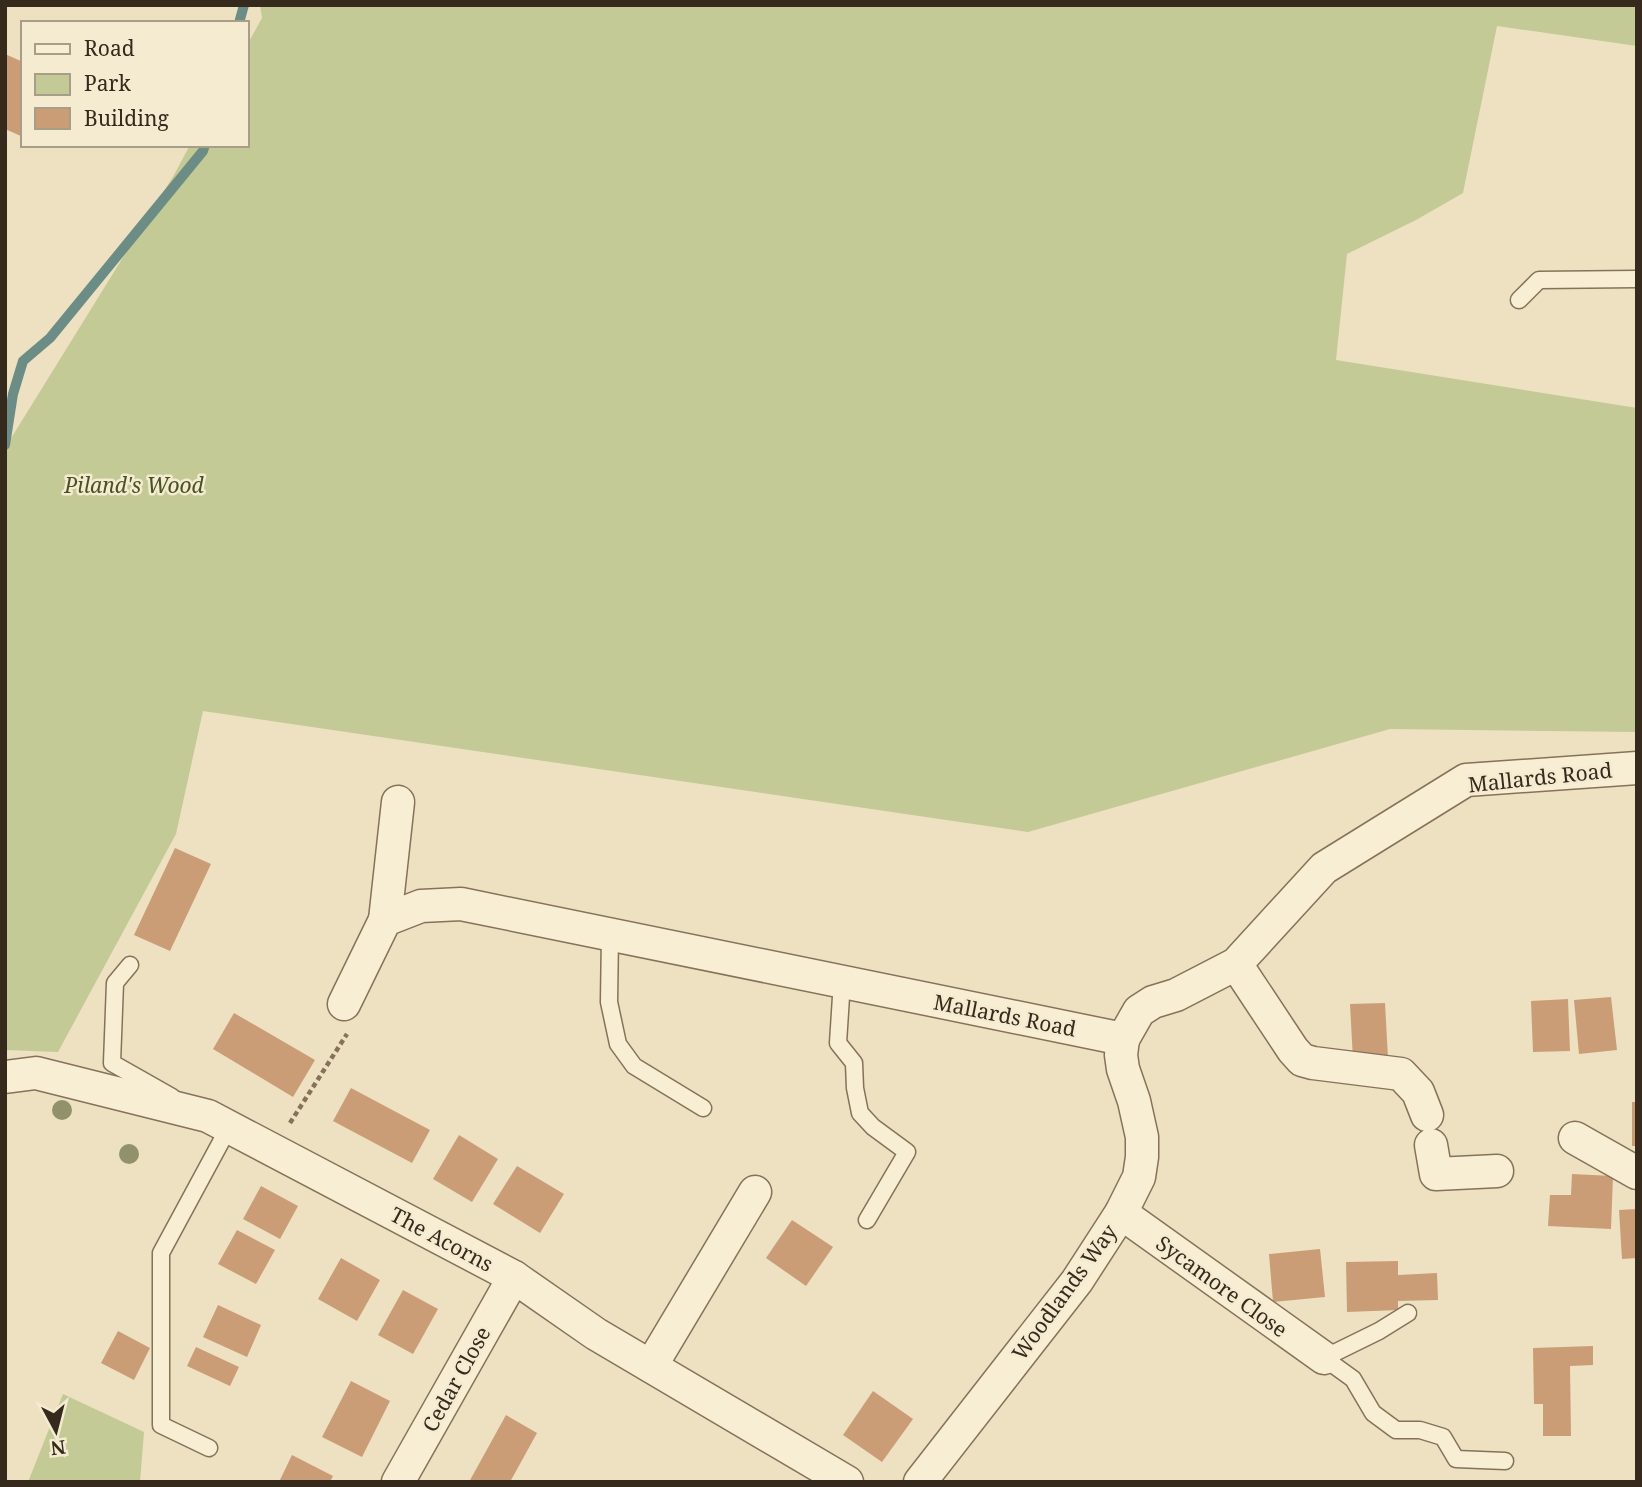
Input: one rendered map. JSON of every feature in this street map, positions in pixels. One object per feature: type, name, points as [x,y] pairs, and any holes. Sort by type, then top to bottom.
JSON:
[{"type":"street","name":"Mallards Road","points":[[385,920],[421,906],[461,904],[1123,1039],[1139,1011],[1236,964],[1324,869],[1466,780],[1637,768]]},
{"type":"street","points":[[344,1004],[385,920],[398,802]]},
{"type":"street","points":[[1236,964],[1302,1060],[1401,1074],[1418,1092],[1429,1130],[1436,1174],[1497,1171]]},
{"type":"street","name":"Woodlands Way","points":[[920,1482],[1077,1281],[1121,1213],[1139,1177],[1142,1137],[1134,1101],[1122,1069],[1123,1039]]},
{"type":"street","name":"The Acorns","points":[[5,1077],[36,1073],[218,1122],[514,1277],[596,1334],[847,1482]]},
{"type":"street","points":[[1575,1138],[1637,1173]]},
{"type":"street","points":[[651,1366],[755,1192]]},
{"type":"street","name":"Sycamore Close","points":[[1121,1213],[1324,1358]]},
{"type":"street","name":"Cedar Close","points":[[398,1482],[514,1277]]},
{"type":"lane","points":[[1518,300],[1539,280],[1637,279]]},
{"type":"lane","points":[[611,935],[609,1002],[618,1044],[634,1066],[703,1108]]},
{"type":"lane","points":[[131,965],[115,984],[112,1063],[218,1122],[161,1253],[161,1425],[209,1448]]},
{"type":"lane","points":[[842,981],[838,1043],[854,1063],[860,1113],[873,1127],[907,1152],[867,1220]]},
{"type":"lane","points":[[1408,1313],[1379,1331],[1324,1358],[1353,1379],[1373,1413],[1396,1430],[1420,1430],[1443,1437],[1456,1458],[1505,1461]]},
{"type":"path","points":[[272,1151],[350,1029],[344,1004]]},
{"type":"green space","name":"Piland's Wood","points":[[260,5],[1637,5],[1637,46],[1497,26],[1463,193],[1347,254],[1336,360],[1637,408],[1637,732],[1390,729],[1028,832],[203,711],[176,834],[58,1052],[5,1050],[5,448],[189,147],[248,147],[248,43],[262,18]]},
{"type":"green space","points":[[63,1394],[144,1432],[140,1482],[28,1482]]},
{"type":"building","points":[[5,54],[21,61],[21,136],[5,129]]},
{"type":"building","points":[[175,848],[211,864],[170,951],[134,935]]},
{"type":"building","points":[[1611,997],[1617,1050],[1579,1054],[1574,1000]]},
{"type":"building","points":[[1568,999],[1570,1051],[1533,1052],[1531,1001]]},
{"type":"building","points":[[1385,1003],[1388,1058],[1353,1060],[1350,1004]]},
{"type":"building","points":[[234,1013],[315,1060],[293,1097],[213,1049]]},
{"type":"building","points":[[351,1088],[430,1130],[412,1163],[333,1121]]},
{"type":"building","points":[[1632,1102],[1637,1102],[1637,1146],[1632,1146]]},
{"type":"building","points":[[459,1135],[498,1159],[472,1202],[433,1179]]},
{"type":"building","points":[[517,1166],[564,1194],[540,1233],[493,1204]]},
{"type":"building","points":[[1572,1174],[1613,1176],[1611,1229],[1548,1226],[1550,1195],[1571,1195]]},
{"type":"building","points":[[261,1186],[298,1206],[280,1239],[243,1219]]},
{"type":"building","points":[[1637,1209],[1637,1258],[1622,1259],[1619,1210]]},
{"type":"building","points":[[792,1220],[833,1247],[806,1286],[766,1258]]},
{"type":"building","points":[[237,1230],[275,1250],[256,1284],[218,1264]]},
{"type":"building","points":[[1320,1249],[1325,1297],[1273,1302],[1269,1254]]},
{"type":"building","points":[[341,1258],[380,1280],[357,1321],[318,1299]]},
{"type":"building","points":[[1398,1261],[1398,1275],[1437,1273],[1438,1300],[1398,1301],[1398,1310],[1347,1312],[1346,1262]]},
{"type":"building","points":[[403,1290],[438,1309],[413,1354],[378,1335]]},
{"type":"building","points":[[218,1305],[261,1325],[247,1357],[203,1337]]},
{"type":"building","points":[[118,1331],[150,1348],[134,1380],[101,1363]]},
{"type":"building","points":[[1593,1346],[1593,1365],[1570,1366],[1571,1436],[1543,1436],[1543,1404],[1534,1404],[1533,1348]]},
{"type":"building","points":[[196,1347],[239,1367],[230,1386],[187,1366]]},
{"type":"building","points":[[351,1381],[390,1401],[362,1457],[322,1437]]},
{"type":"building","points":[[873,1391],[913,1419],[882,1462],[843,1435]]},
{"type":"building","points":[[506,1415],[537,1433],[510,1482],[469,1482]]},
{"type":"building","points":[[292,1455],[333,1476],[330,1482],[279,1482]]},
{"type":"waterway","points":[[240,21],[244,5]]},
{"type":"waterway","points":[[5,445],[13,394],[23,361],[50,338],[204,147]]}]
